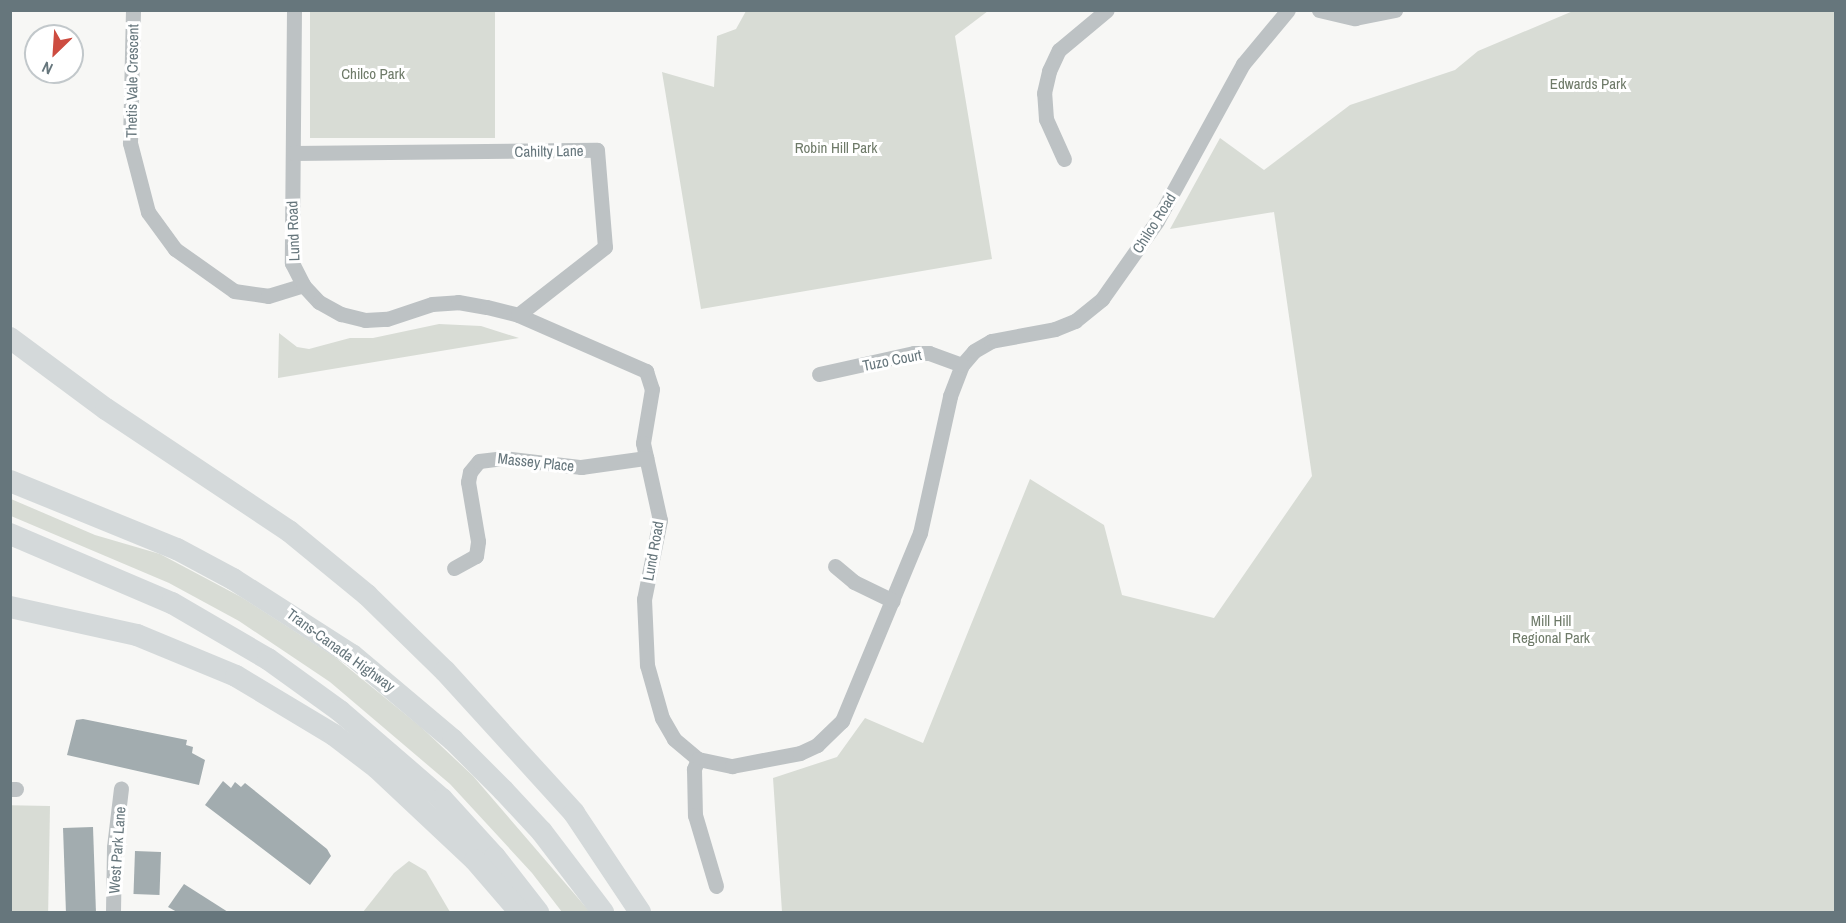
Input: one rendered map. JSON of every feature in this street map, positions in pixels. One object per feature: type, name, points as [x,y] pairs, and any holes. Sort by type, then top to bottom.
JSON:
[{"type":"highway","points":[[10,338],[106,409],[289,531],[367,595],[445,671],[574,813],[640,912]]},
{"type":"highway","points":[[10,358],[106,409]]},
{"type":"highway","name":"Trans-Canada Highway","points":[[10,481],[177,549],[233,579],[352,655],[453,740],[503,789],[603,912]]},
{"type":"highway","points":[[10,534],[109,573],[172,603],[268,659],[331,704],[441,800],[495,857],[538,912]]},
{"type":"highway","points":[[10,607],[137,635],[236,676],[334,735],[377,768],[475,860],[520,912]]},
{"type":"street","name":"Thetis Vale Crescent","points":[[133,10],[130,143],[148,212],[175,249],[234,291],[268,296],[303,285]]},
{"type":"street","name":"Lund Road","points":[[294,10],[292,262],[303,285],[319,302],[341,314],[365,320],[387,319],[432,304],[458,302],[518,315],[646,371],[652,389],[644,428],[646,458],[660,520],[644,599],[647,665],[662,718],[674,739],[698,759],[732,766],[768,761],[800,753],[829,735],[850,708],[927,513],[950,396],[962,365]]},
{"type":"street","points":[[1064,159],[1046,119],[1044,93],[1048,71],[1059,50],[1107,10]]},
{"type":"street","name":"Chilco Road","points":[[962,365],[974,351],[991,341],[1055,329],[1075,321],[1102,299],[1157,221],[1243,64],[1288,10]]},
{"type":"street","points":[[1319,10],[1355,18],[1395,10]]},
{"type":"street","name":"Cahilty Lane","points":[[293,153],[597,150],[605,247],[518,315]]},
{"type":"street","name":"Tuzo Court","points":[[819,374],[914,353],[937,355],[962,365]]},
{"type":"street","name":"Massey Place","points":[[454,568],[476,556],[478,541],[468,482],[470,472],[479,461],[503,458],[581,467],[646,458]]},
{"type":"street","points":[[835,567],[854,582],[893,601]]},
{"type":"street","points":[[698,759],[694,769],[695,815],[716,886]]},
{"type":"street","name":"West Park Lane","points":[[113,912],[114,847],[121,788]]},
{"type":"green space","name":"Chilco Park","points":[[310,11],[495,11],[495,138],[310,138]]},
{"type":"green space","name":"Robin Hill Park","points":[[746,11],[988,11],[955,36],[992,259],[701,309],[662,72],[714,87],[717,36],[736,29]]},
{"type":"green space","name":"Mill Hill Regional Park","points":[[1573,11],[1835,11],[1835,912],[782,912],[773,778],[837,757],[865,718],[923,743],[1030,479],[1104,525],[1122,595],[1214,618],[1312,476],[1274,212],[1170,229],[1220,138],[1264,170],[1350,105],[1455,70],[1478,51]]},
{"type":"green space","points":[[439,324],[481,326],[519,338],[278,378],[279,333],[297,347],[309,349],[350,338],[373,338]]},
{"type":"green space","points":[[11,499],[95,535],[160,554],[241,597],[335,657],[421,727],[473,776],[590,912],[562,912],[532,873],[450,784],[330,682],[239,621],[169,583],[11,516]]},
{"type":"green space","points":[[11,805],[50,806],[48,912],[10,911]]},
{"type":"green space","points":[[409,861],[426,871],[450,912],[363,912],[394,873]]},
{"type":"building","points":[[83,719],[187,740],[186,745],[193,747],[192,753],[205,760],[199,785],[67,755],[76,720]]},
{"type":"building","points":[[223,781],[231,788],[235,782],[241,787],[245,783],[327,849],[331,856],[310,885],[205,805]]},
{"type":"building","points":[[93,827],[96,912],[66,912],[63,828]]},
{"type":"building","points":[[135,851],[161,852],[159,895],[133,894]]},
{"type":"building","points":[[184,884],[228,912],[177,912],[168,907]]},
{"type":"park label","name":"Edwards Park","points":[[1588,84]]}]
